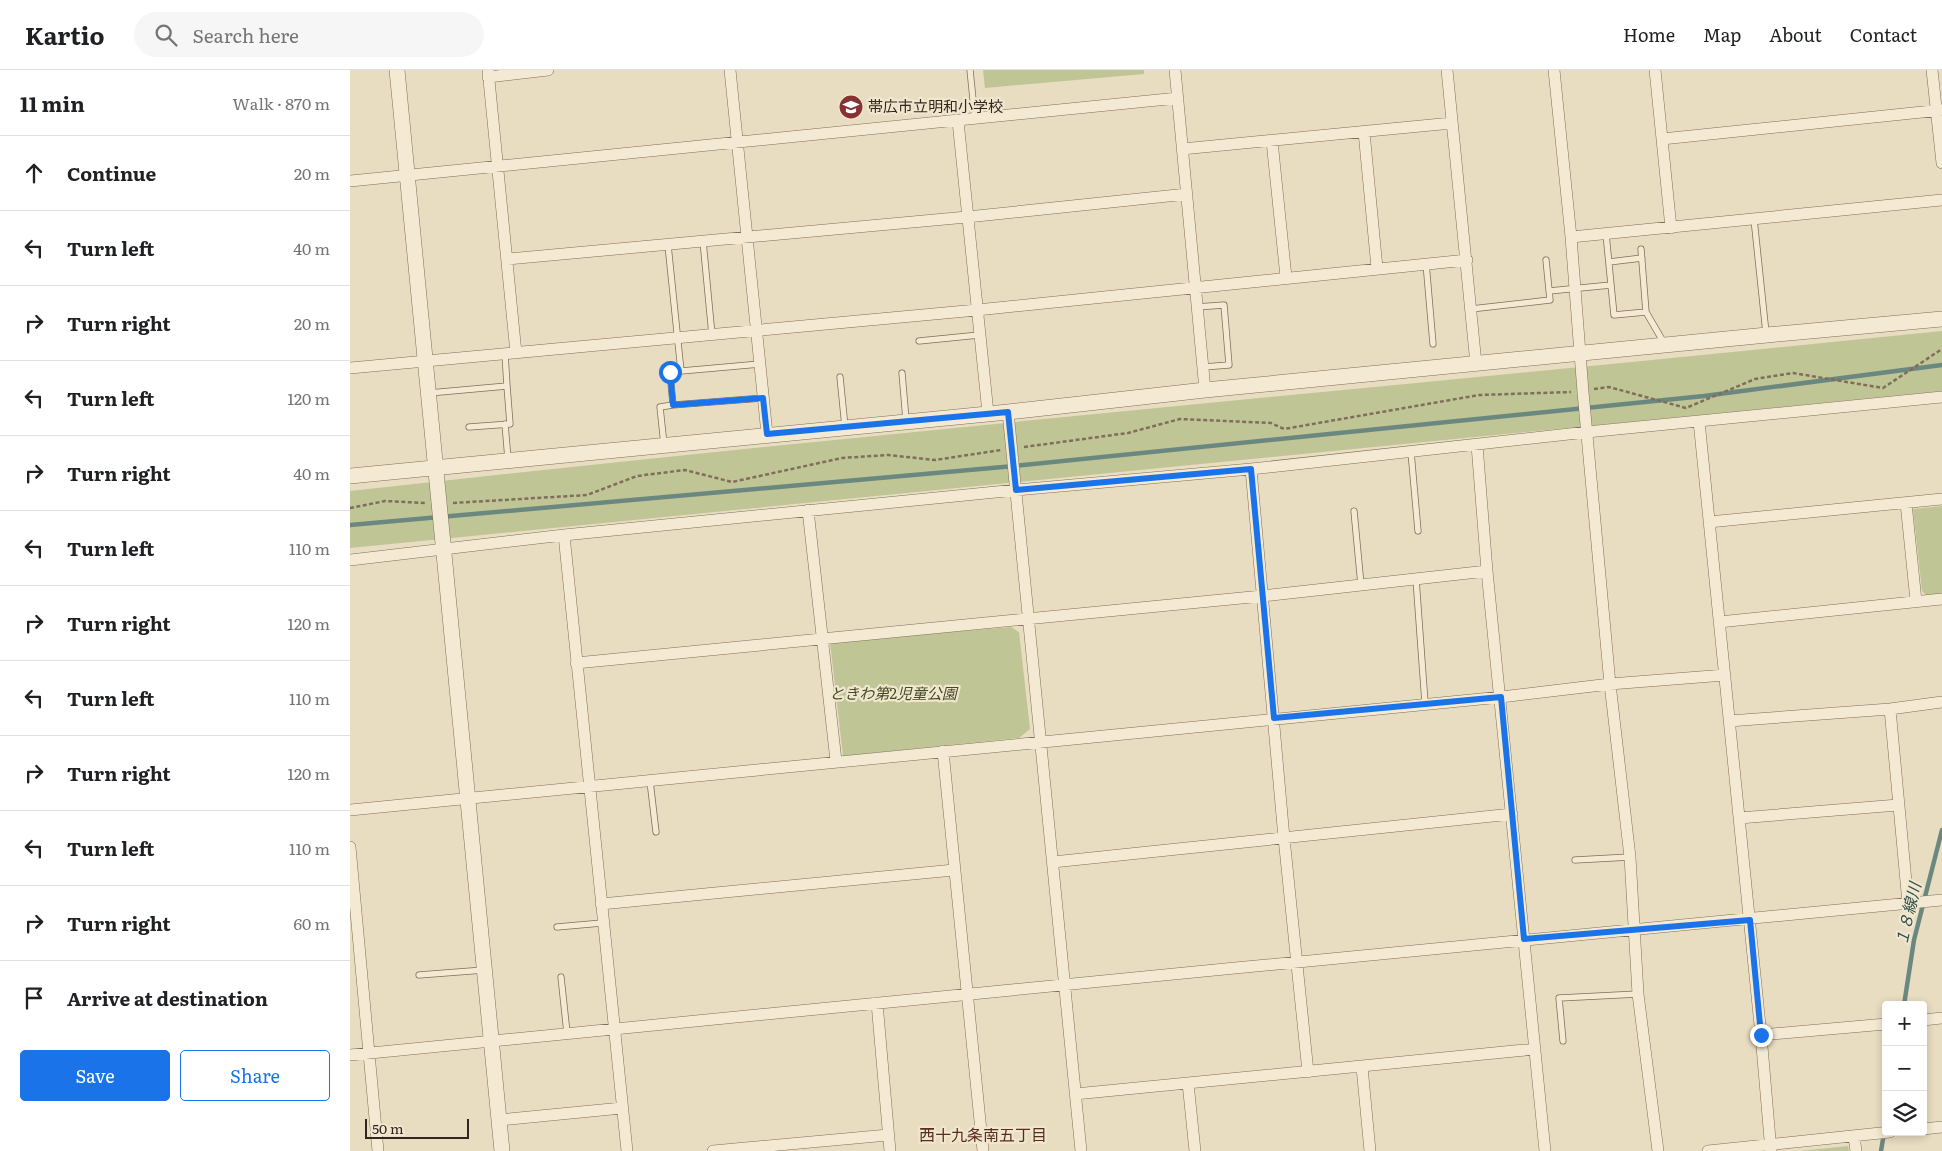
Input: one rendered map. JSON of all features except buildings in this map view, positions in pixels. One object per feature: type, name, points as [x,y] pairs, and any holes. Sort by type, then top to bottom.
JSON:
[{"type":"street","points":[[397,70],[502,1151]]},
{"type":"street","points":[[510,353],[507,259],[488,73],[548,70]]},
{"type":"street","points":[[730,70],[767,434]]},
{"type":"street","points":[[1175,70],[1205,390]]},
{"type":"street","points":[[1447,70],[1476,364]]},
{"type":"street","points":[[1554,70],[1572,237],[1583,392],[1610,684],[1630,857],[1638,994],[1658,1151]]},
{"type":"street","points":[[1655,70],[1671,228]]},
{"type":"street","points":[[1932,70],[1939,111],[1942,164]]},
{"type":"street","points":[[350,181],[1178,98]]},
{"type":"street","points":[[1662,139],[1939,111]]},
{"type":"street","points":[[958,121],[988,413]]},
{"type":"street","points":[[1182,149],[1452,123]]},
{"type":"street","points":[[1364,132],[1377,268]]},
{"type":"street","points":[[1272,141],[1286,277]]},
{"type":"street","points":[[507,259],[967,217],[1186,194]]},
{"type":"street","points":[[1572,237],[1942,200]]},
{"type":"street","points":[[350,368],[977,310],[1195,286],[1467,260]]},
{"type":"street","points":[[350,476],[1008,412],[1205,390],[1942,319]]},
{"type":"street","points":[[350,560],[564,534],[1251,469],[1587,432],[1942,397]]},
{"type":"street","points":[[1008,412],[1081,1151]]},
{"type":"street","points":[[1699,421],[1750,920],[1771,1148]]},
{"type":"street","points":[[1477,445],[1487,571],[1545,1151]]},
{"type":"street","points":[[1251,469],[1284,838],[1308,1072]]},
{"type":"street","points":[[1709,522],[1942,499]]},
{"type":"street","points":[[1906,503],[1916,601]]},
{"type":"street","points":[[808,510],[836,761]]},
{"type":"street","points":[[564,534],[602,923],[627,1151]]},
{"type":"street","points":[[576,663],[1262,596],[1487,571]]},
{"type":"street","points":[[1719,622],[1942,599]]},
{"type":"street","points":[[350,810],[468,800],[836,761],[1501,697],[1610,684],[1725,675]]},
{"type":"street","points":[[1730,721],[1890,709],[1942,702]]},
{"type":"street","points":[[1890,709],[1908,904]]},
{"type":"street","points":[[943,751],[983,1151]]},
{"type":"street","points":[[1739,818],[1898,805]]},
{"type":"street","points":[[1052,862],[1512,814]]},
{"type":"street","points":[[350,847],[354,930],[370,1053],[378,1151]]},
{"type":"street","points":[[601,904],[954,870]]},
{"type":"street","points":[[350,1055],[1297,961],[1750,920],[1942,900]]},
{"type":"street","points":[[877,1003],[890,1151]]},
{"type":"street","points":[[1927,1020],[1942,1018]]},
{"type":"street","points":[[1761,1035],[1882,1024]]},
{"type":"street","points":[[1075,1094],[1536,1049]]},
{"type":"street","points":[[1362,1067],[1370,1151]]},
{"type":"street","points":[[1188,1083],[1195,1151]]},
{"type":"street","points":[[499,1120],[622,1108]]},
{"type":"street","points":[[1927,1129],[1942,1127]]},
{"type":"street","points":[[1708,1151],[1771,1148],[1882,1133]]},
{"type":"street","points":[[713,1151],[812,1146],[888,1135]]},
{"type":"street","points":[[1854,1136],[1856,1151]]},
{"type":"lane","points":[[970,70],[975,119]]},
{"type":"lane","points":[[1754,219],[1766,335]]},
{"type":"lane","points":[[1606,234],[1614,315],[1646,312]]},
{"type":"lane","points":[[703,242],[712,335]]},
{"type":"lane","points":[[668,245],[681,371]]},
{"type":"lane","points":[[1641,249],[1646,312],[1665,345]]},
{"type":"lane","points":[[1609,262],[1642,258]]},
{"type":"lane","points":[[1471,309],[1550,300],[1546,260]]},
{"type":"lane","points":[[1426,264],[1433,344]]},
{"type":"lane","points":[[1549,291],[1611,285]]},
{"type":"lane","points":[[1197,307],[1224,305],[1229,364],[1202,367]]},
{"type":"lane","points":[[919,341],[980,335]]},
{"type":"lane","points":[[468,428],[510,424],[507,386],[510,353]]},
{"type":"lane","points":[[673,405],[670,372],[760,364]]},
{"type":"lane","points":[[902,373],[906,421]]},
{"type":"lane","points":[[840,377],[845,427]]},
{"type":"lane","points":[[429,392],[507,386]]},
{"type":"lane","points":[[664,445],[660,407],[763,398]]},
{"type":"lane","points":[[505,424],[508,460]]},
{"type":"lane","points":[[1411,452],[1418,531]]},
{"type":"lane","points":[[1354,511],[1361,584]]},
{"type":"lane","points":[[1416,579],[1425,703]]},
{"type":"lane","points":[[650,781],[656,832]]},
{"type":"lane","points":[[1574,860],[1630,857]]},
{"type":"lane","points":[[557,927],[602,923]]},
{"type":"lane","points":[[419,975],[485,970]]},
{"type":"lane","points":[[561,977],[567,1033]]},
{"type":"lane","points":[[1563,1041],[1559,998],[1638,994]]},
{"type":"path","points":[[350,508],[385,501],[439,504],[587,495],[637,476],[685,470],[732,482],[842,458],[888,455],[935,460],[1128,433],[1180,419],[1271,423],[1284,429],[1479,395],[1583,392],[1609,386],[1686,408],[1755,379],[1793,373],[1883,388],[1942,349]]},
{"type":"green space","points":[[983,70],[1144,70],[1144,74],[985,88]]},
{"type":"green space","points":[[1942,331],[1942,391],[350,548],[350,491],[947,429]]},
{"type":"green space","points":[[1942,506],[1942,595],[1928,597],[1922,591],[1913,509]]},
{"type":"green space","name":"ときわ第2児童公園","points":[[1011,627],[1019,632],[1030,729],[1019,738],[843,756],[830,642]]},
{"type":"green space","points":[[1848,1146],[1849,1151],[1800,1151]]},
{"type":"waterway","points":[[350,525],[1003,467],[1704,396],[1942,365]]},
{"type":"waterway","name":"１８線川","points":[[1905,1001],[1914,940],[1942,830]]},
{"type":"waterway","name":"１８線川","points":[[1881,1151],[1884,1136]]},
{"type":"place","name":"帯広市立明和小学校","points":[[851,107]]},
{"type":"district","name":"西十九条南五丁目","points":[[983,1135]]},
{"type":"route","points":[[670,372],[673,405],[763,398],[767,434],[1008,412],[1016,490],[1251,469],[1274,718],[1501,697],[1524,939],[1750,920],[1761,1035]]}]
